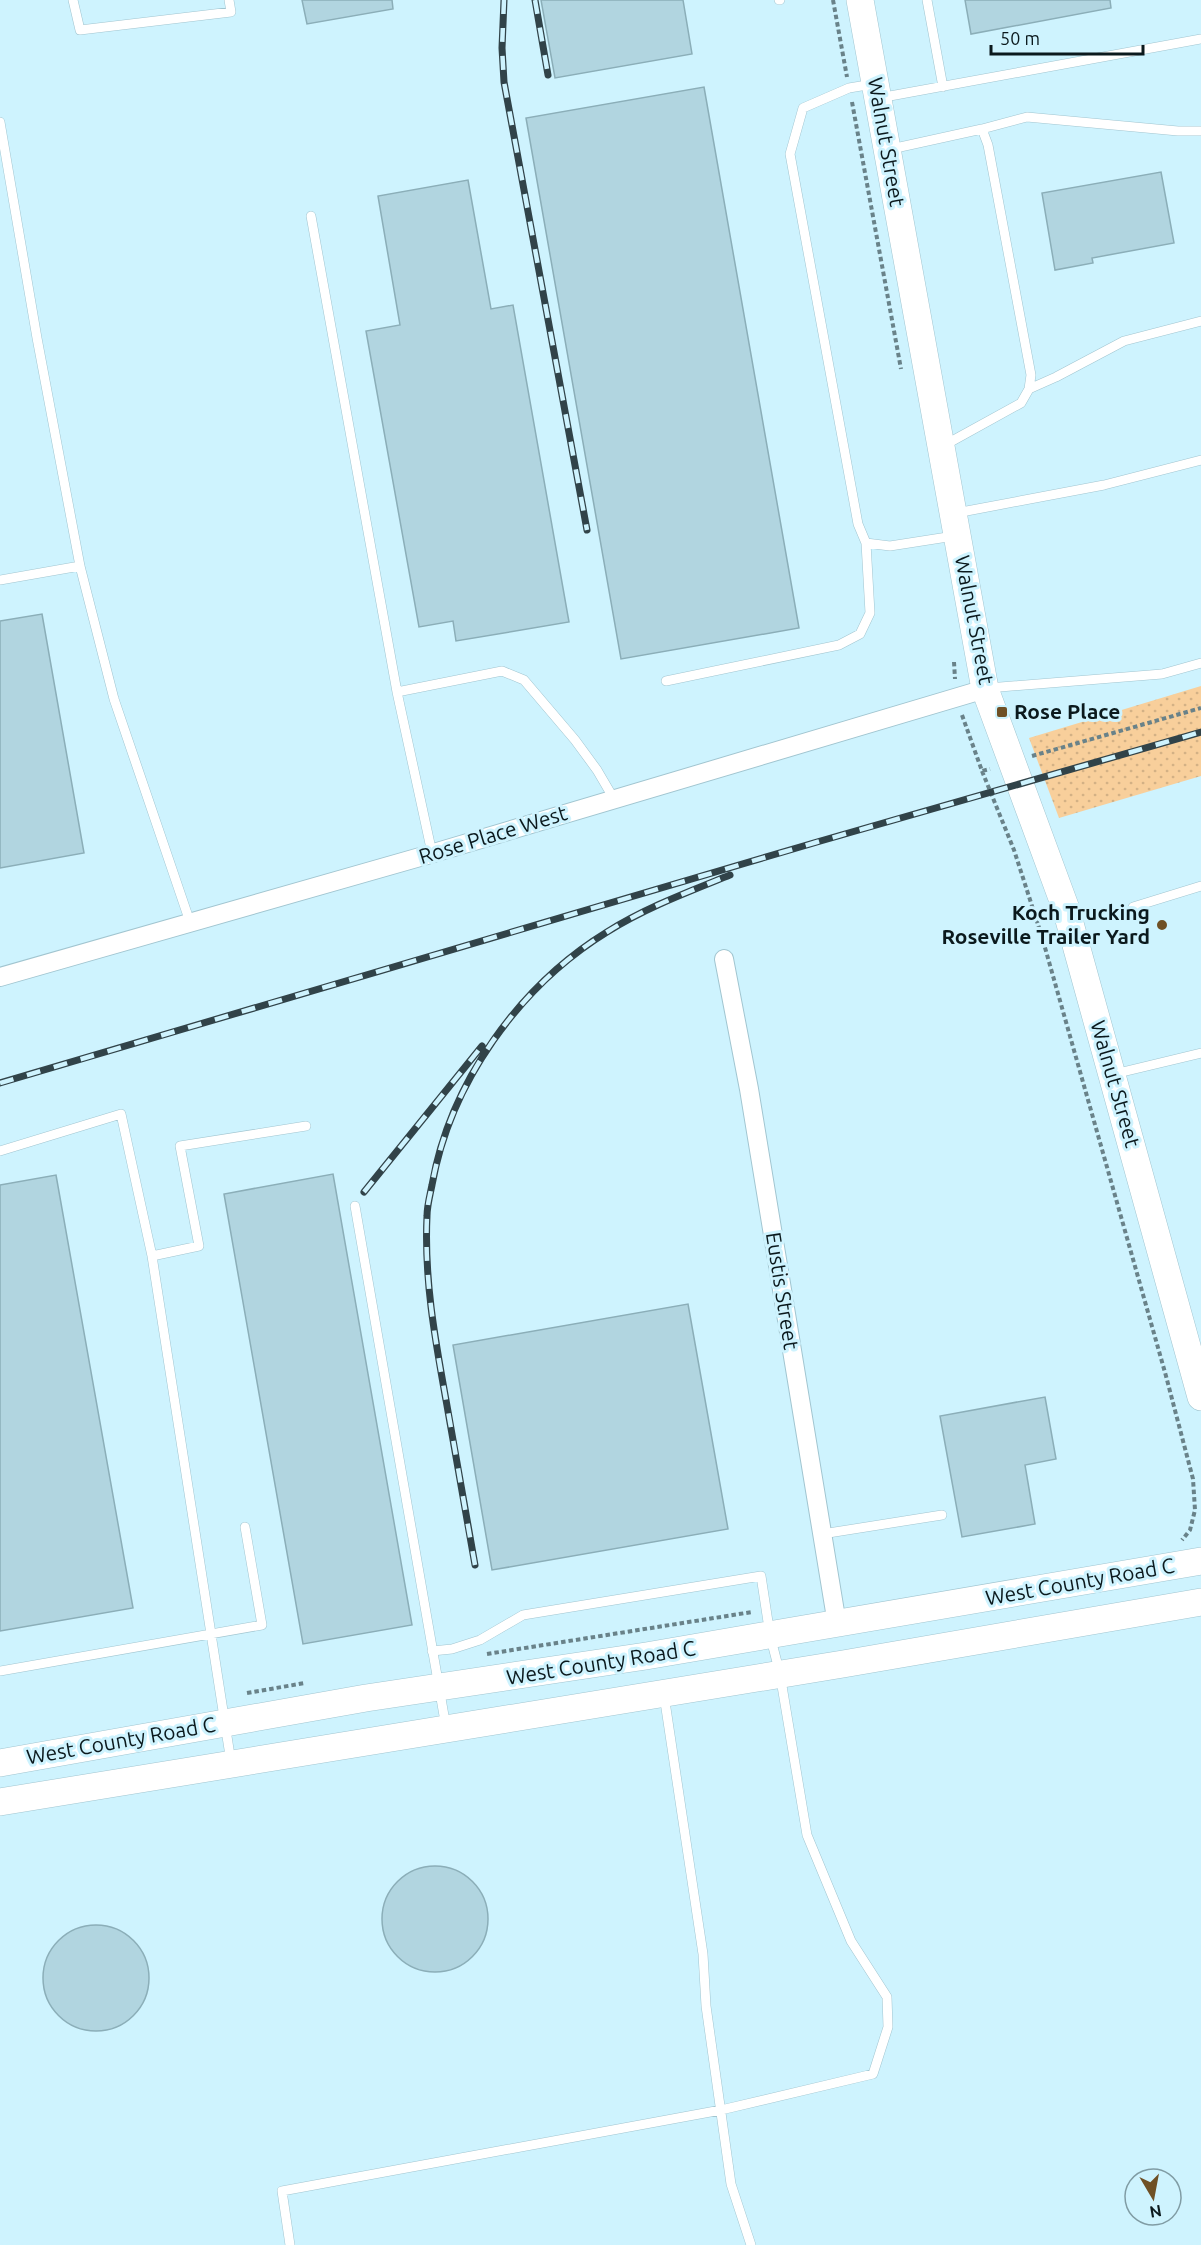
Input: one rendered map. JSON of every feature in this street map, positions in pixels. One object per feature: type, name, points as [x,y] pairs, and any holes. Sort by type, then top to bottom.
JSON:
[{"type":"main road","name":"Walnut Street","points":[[860,0],[985,689],[1066,909],[1201,1397]]},
{"type":"main road","name":"West County Road C","points":[[0,1763],[366,1698],[646,1656],[1201,1561]]},
{"type":"main road","name":"West County Road C","points":[[0,1802],[780,1674],[1201,1602]]},
{"type":"street","name":"Rose Place West","points":[[0,977],[432,853],[985,689]]},
{"type":"street","name":"Eustis Street","points":[[724,958],[749,1089],[837,1624]]},
{"type":"lane","points":[[73,0],[80,30],[231,12],[230,0]]},
{"type":"lane","points":[[927,0],[943,87]]},
{"type":"lane","points":[[666,681],[839,645],[860,634],[870,613],[866,543],[858,524],[790,154],[803,108],[849,88],[876,91],[943,87],[1201,39]]},
{"type":"lane","points":[[887,150],[1028,117],[1178,131],[1201,131]]},
{"type":"lane","points":[[0,122],[37,338],[80,566],[114,699],[190,922]]},
{"type":"lane","points":[[941,448],[1021,403],[1029,389],[1031,375],[988,145],[982,129]]},
{"type":"lane","points":[[311,216],[397,692],[432,853]]},
{"type":"lane","points":[[1029,389],[1124,341],[1201,321]]},
{"type":"lane","points":[[866,543],[890,546],[956,524],[1201,460]]},
{"type":"lane","points":[[0,580],[80,566]]},
{"type":"lane","points":[[985,689],[1162,674],[1201,663]]},
{"type":"lane","points":[[397,692],[502,671],[524,680],[575,740],[614,799]]},
{"type":"lane","points":[[1133,907],[1201,886]]},
{"type":"lane","points":[[1112,1074],[1201,1053]]},
{"type":"lane","points":[[0,1151],[121,1114],[152,1256],[232,1764]]},
{"type":"lane","points":[[152,1256],[199,1246],[180,1146],[306,1126]]},
{"type":"lane","points":[[355,1206],[446,1728]]},
{"type":"lane","points":[[822,1534],[942,1515]]},
{"type":"lane","points":[[0,1671],[262,1625],[245,1527]]},
{"type":"lane","points":[[290,2245],[282,2191],[721,2109],[873,2074],[888,2027],[887,1996],[851,1941],[807,1835],[761,1576],[523,1614],[480,1640],[452,1649],[432,1651]]},
{"type":"lane","points":[[663,1692],[703,1954],[706,2007],[731,2184],[752,2245]]},
{"type":"path","points":[[1013,762],[1201,708]]},
{"type":"path","points":[[982,771],[1014,850],[1042,937],[1193,1479],[1195,1510],[1190,1530],[1182,1541]]},
{"type":"shaded area","points":[[1201,686],[1201,776],[1059,818],[1029,738]]},
{"type":"building","points":[[302,0],[392,0],[393,9],[307,24]]},
{"type":"building","points":[[541,0],[683,0],[692,54],[555,78]]},
{"type":"building","points":[[965,0],[1110,0],[1111,8],[971,34]]},
{"type":"building","points":[[704,87],[799,628],[621,659],[526,118]]},
{"type":"building","points":[[1161,172],[1174,243],[1092,258],[1093,263],[1055,270],[1042,193]]},
{"type":"building","points":[[468,180],[491,309],[513,305],[569,622],[456,641],[453,621],[419,627],[366,331],[400,325],[378,196]]},
{"type":"building","points":[[42,614],[84,853],[0,868],[0,621]]},
{"type":"building","points":[[333,1174],[412,1625],[303,1644],[224,1194]]},
{"type":"building","points":[[56,1175],[133,1608],[0,1631],[0,1185]]},
{"type":"building","points":[[688,1304],[728,1529],[492,1570],[453,1345]]},
{"type":"building","points":[[1045,1397],[1056,1459],[1025,1465],[1035,1524],[962,1537],[940,1416]]},
{"type":"building","points":[[435,1866],[455,1870],[472,1882],[484,1899],[488,1919],[484,1939],[472,1956],[455,1968],[435,1972],[415,1968],[398,1956],[386,1939],[382,1919],[386,1899],[398,1882],[415,1870]]},
{"type":"building","points":[[96,1925],[116,1929],[134,1940],[145,1958],[149,1978],[145,1998],[134,2016],[116,2027],[96,2031],[76,2027],[58,2016],[47,1998],[43,1978],[47,1958],[58,1940],[76,1929]]},
{"type":"railway","points":[[504,0],[502,48],[504,82],[587,530]]},
{"type":"railway","points":[[535,0],[548,75]]},
{"type":"railway","points":[[0,1083],[817,842],[1201,732]]},
{"type":"railway","points":[[475,1565],[438,1354],[427,1263],[427,1216],[441,1147],[472,1074],[493,1040],[545,980],[575,954],[636,915],[730,875]]},
{"type":"railway","points":[[364,1192],[482,1046]]},
{"type":"place","name":"Rose Place","points":[[1002,712]]},
{"type":"place","name":"Koch Trucking Roseville Trailer Yard","points":[[1162,925]]}]
